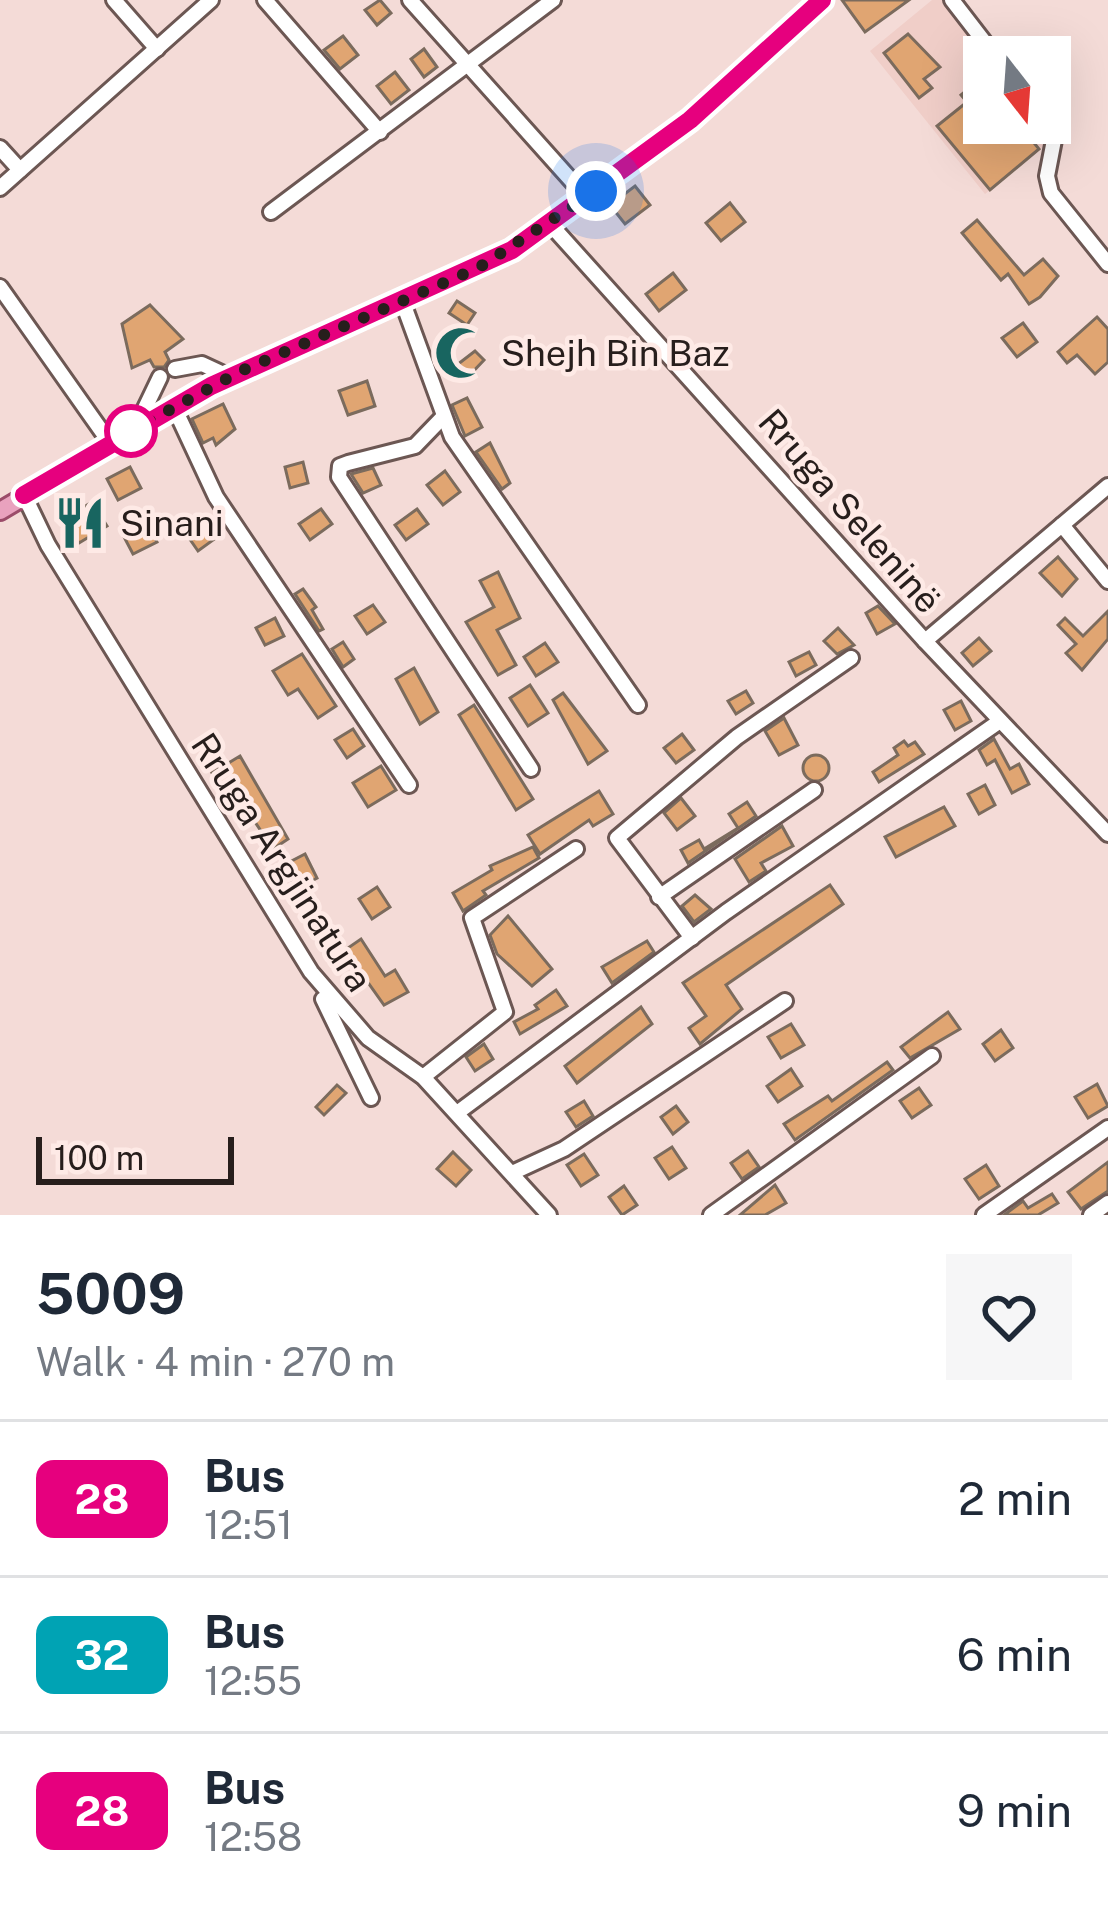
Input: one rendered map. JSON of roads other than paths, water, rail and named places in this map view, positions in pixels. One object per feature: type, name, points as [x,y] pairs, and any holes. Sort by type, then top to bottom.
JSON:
[{"type":"main road","points":[[0,512],[110,443],[230,377],[478,268],[550,224],[712,102],[822,0]]},
{"type":"street","points":[[114,0],[157,49]]},
{"type":"street","points":[[266,0],[380,132]]},
{"type":"street","points":[[410,0],[586,198]]},
{"type":"street","points":[[271,212],[553,0]]},
{"type":"street","points":[[952,0],[980,36]]},
{"type":"street","points":[[0,188],[207,1]]},
{"type":"street","points":[[1053,144],[1047,176],[1051,193],[1108,264]]},
{"type":"street","points":[[0,148],[20,170]]},
{"type":"street","name":"Rruga Seleninë","points":[[550,224],[925,641],[1108,835]]},
{"type":"street","points":[[0,287],[110,443]]},
{"type":"street","points":[[403,303],[442,418],[638,705]]},
{"type":"street","points":[[136,429],[167,373],[202,364],[230,377]]},
{"type":"street","points":[[174,407],[216,497],[409,784]]},
{"type":"street","points":[[442,418],[415,446],[340,466],[338,477],[531,770]]},
{"type":"street","points":[[925,641],[1108,486]]},
{"type":"street","name":"Rruga Argjinatura","points":[[24,495],[60,565],[310,972],[368,1038],[423,1077],[549,1215]]},
{"type":"street","points":[[1062,525],[1108,581]]},
{"type":"street","points":[[692,938],[616,838],[756,723],[851,658]]},
{"type":"street","points":[[457,1113],[692,938],[1000,721]]},
{"type":"street","points":[[659,897],[747,842],[814,790]]},
{"type":"street","points":[[423,1077],[505,1012],[472,918],[576,849]]},
{"type":"street","points":[[310,972],[371,1098]]},
{"type":"street","points":[[512,1173],[564,1149],[785,1001]]},
{"type":"street","points":[[711,1215],[932,1056]]},
{"type":"street","points":[[984,1215],[1108,1128]]},
{"type":"street","points":[[1091,1215],[1108,1203]]},
{"type":"place","name":"Shejh Bin Baz","points":[[461,353]]},
{"type":"place","name":"Sinani","points":[[80,523]]}]
